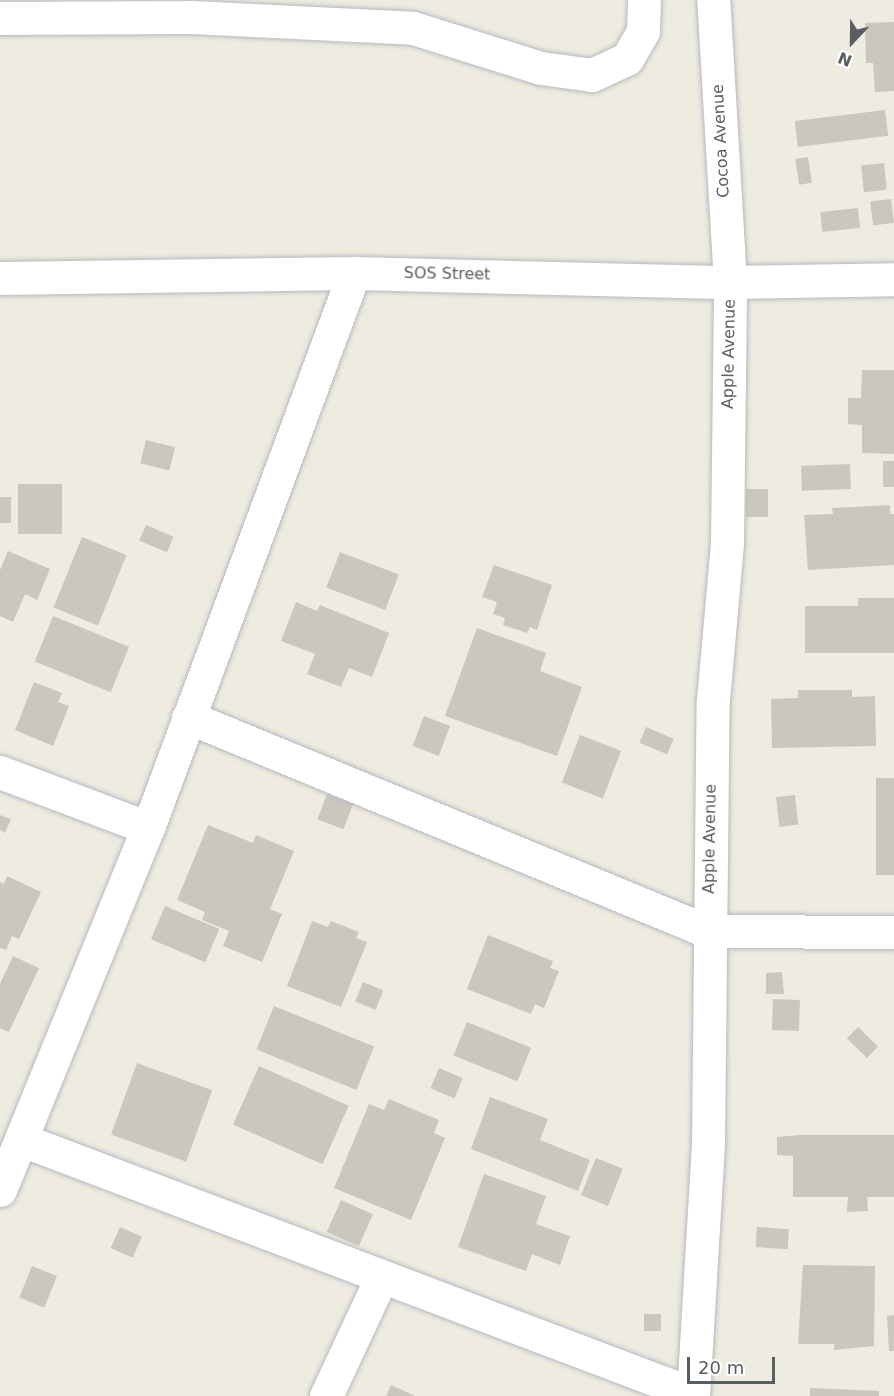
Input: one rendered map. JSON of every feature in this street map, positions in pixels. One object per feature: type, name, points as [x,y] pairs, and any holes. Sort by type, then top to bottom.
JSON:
[{"type":"street","points":[[0,18],[191,17],[413,28],[541,68],[592,75],[627,59],[643,31],[644,0]]},
{"type":"street","name":"Cocoa Avenue","points":[[713,0],[730,282]]},
{"type":"street","points":[[0,1190],[148,828],[354,273]]},
{"type":"street","name":"SOS Street","points":[[0,278],[354,273],[730,282],[894,279]]},
{"type":"street","name":"Apple Avenue","points":[[693,1395],[708,1143],[707,931],[713,700],[728,542],[730,282]]},
{"type":"street","points":[[188,717],[707,931],[894,932]]},
{"type":"street","points":[[0,772],[148,828]]},
{"type":"street","points":[[22,1140],[693,1395]]},
{"type":"street","points":[[326,1396],[382,1276]]},
{"type":"building","points":[[894,22],[894,91],[875,92],[873,63],[866,63],[865,23]]},
{"type":"building","points":[[885,110],[888,136],[798,147],[795,121]]},
{"type":"building","points":[[808,157],[812,183],[799,185],[795,159]]},
{"type":"building","points":[[884,163],[887,190],[864,192],[861,165]]},
{"type":"building","points":[[891,199],[894,223],[873,225],[870,202]]},
{"type":"building","points":[[858,208],[860,228],[822,232],[820,212]]},
{"type":"building","points":[[862,370],[894,370],[894,454],[862,453],[862,425],[848,424],[848,398],[861,398]]},
{"type":"building","points":[[146,440],[175,447],[169,471],[140,463]]},
{"type":"building","points":[[883,461],[894,461],[894,487],[883,487]]},
{"type":"building","points":[[850,464],[851,489],[802,491],[801,466]]},
{"type":"building","points":[[18,484],[62,484],[62,534],[18,534]]},
{"type":"building","points":[[746,489],[768,489],[768,517],[746,517]]},
{"type":"building","points":[[0,497],[11,497],[11,523],[0,523]]},
{"type":"building","points":[[890,505],[890,514],[894,514],[894,565],[808,570],[804,515],[833,514],[832,508]]},
{"type":"building","points":[[146,525],[174,537],[167,552],[139,541]]},
{"type":"building","points":[[82,537],[127,555],[98,625],[54,607]]},
{"type":"building","points":[[8,551],[50,569],[37,600],[25,594],[13,622],[0,616],[0,570]]},
{"type":"building","points":[[340,552],[399,575],[385,610],[326,587]]},
{"type":"building","points":[[494,565],[552,585],[537,630],[530,627],[527,633],[503,625],[505,618],[493,614],[497,602],[482,597]]},
{"type":"building","points":[[858,598],[894,598],[894,653],[805,653],[805,606],[858,606]]},
{"type":"building","points":[[296,602],[317,611],[320,605],[389,633],[372,677],[349,668],[341,687],[307,674],[315,654],[281,641]]},
{"type":"building","points":[[53,616],[129,647],[111,692],[35,661]]},
{"type":"building","points":[[477,628],[546,653],[540,671],[582,687],[557,756],[445,716]]},
{"type":"building","points":[[34,682],[62,693],[58,702],[69,706],[53,746],[15,730]]},
{"type":"building","points":[[798,690],[852,690],[852,697],[875,696],[876,746],[772,748],[771,699],[798,698]]},
{"type":"building","points":[[424,716],[450,726],[439,756],[413,746]]},
{"type":"building","points":[[646,727],[674,739],[667,754],[639,743]]},
{"type":"building","points":[[580,735],[621,751],[603,798],[562,783]]},
{"type":"building","points":[[876,778],[894,778],[894,875],[876,875]]},
{"type":"building","points":[[327,794],[353,804],[343,829],[317,819]]},
{"type":"building","points":[[795,795],[798,825],[779,827],[776,797]]},
{"type":"building","points":[[0,815],[11,819],[5,833],[0,830]]},
{"type":"building","points":[[208,825],[253,843],[256,835],[294,851],[270,909],[282,914],[262,962],[223,946],[229,931],[202,920],[205,912],[177,900]]},
{"type":"building","points":[[7,876],[41,892],[19,939],[12,936],[6,950],[0,948],[0,882],[4,884]]},
{"type":"building","points":[[165,906],[219,929],[205,962],[151,939]]},
{"type":"building","points":[[312,921],[328,927],[331,921],[359,932],[356,938],[367,942],[341,1007],[287,986]]},
{"type":"building","points":[[488,935],[553,961],[550,968],[559,971],[544,1008],[535,1004],[531,1014],[467,989]]},
{"type":"building","points":[[13,956],[39,968],[9,1032],[0,1028],[0,984]]},
{"type":"building","points":[[782,972],[784,994],[766,994],[766,973]]},
{"type":"building","points":[[363,982],[383,990],[376,1010],[355,1001]]},
{"type":"building","points":[[773,999],[800,1000],[799,1031],[772,1030]]},
{"type":"building","points":[[274,1006],[374,1046],[357,1090],[256,1050]]},
{"type":"building","points":[[467,1022],[531,1048],[517,1081],[454,1055]]},
{"type":"building","points":[[858,1027],[878,1046],[867,1058],[847,1039]]},
{"type":"building","points":[[137,1063],[212,1090],[186,1162],[111,1134]]},
{"type":"building","points":[[259,1066],[349,1106],[322,1164],[233,1124]]},
{"type":"building","points":[[439,1068],[463,1078],[454,1098],[430,1088]]},
{"type":"building","points":[[490,1097],[548,1119],[540,1140],[590,1160],[578,1191],[471,1149]]},
{"type":"building","points":[[389,1099],[439,1120],[434,1133],[445,1138],[411,1220],[334,1188],[369,1104],[384,1110]]},
{"type":"building","points":[[894,1135],[894,1197],[867,1197],[868,1211],[847,1212],[848,1197],[793,1197],[793,1156],[777,1155],[777,1137]]},
{"type":"building","points":[[596,1158],[623,1169],[608,1206],[581,1195]]},
{"type":"building","points":[[484,1174],[546,1196],[536,1224],[570,1236],[560,1265],[532,1254],[526,1271],[458,1247]]},
{"type":"building","points":[[341,1200],[373,1214],[359,1246],[327,1232]]},
{"type":"building","points":[[120,1227],[142,1237],[133,1258],[111,1248]]},
{"type":"building","points":[[757,1227],[789,1229],[788,1249],[756,1247]]},
{"type":"building","points":[[803,1265],[875,1266],[874,1346],[834,1350],[834,1344],[798,1344]]},
{"type":"building","points":[[32,1266],[57,1276],[44,1308],[19,1298]]},
{"type":"building","points":[[644,1314],[661,1314],[661,1331],[644,1331]]},
{"type":"building","points":[[894,1315],[894,1351],[889,1351],[887,1316]]},
{"type":"building","points":[[391,1385],[415,1396],[386,1396]]},
{"type":"building","points":[[810,1388],[879,1391],[879,1396],[810,1396]]}]
